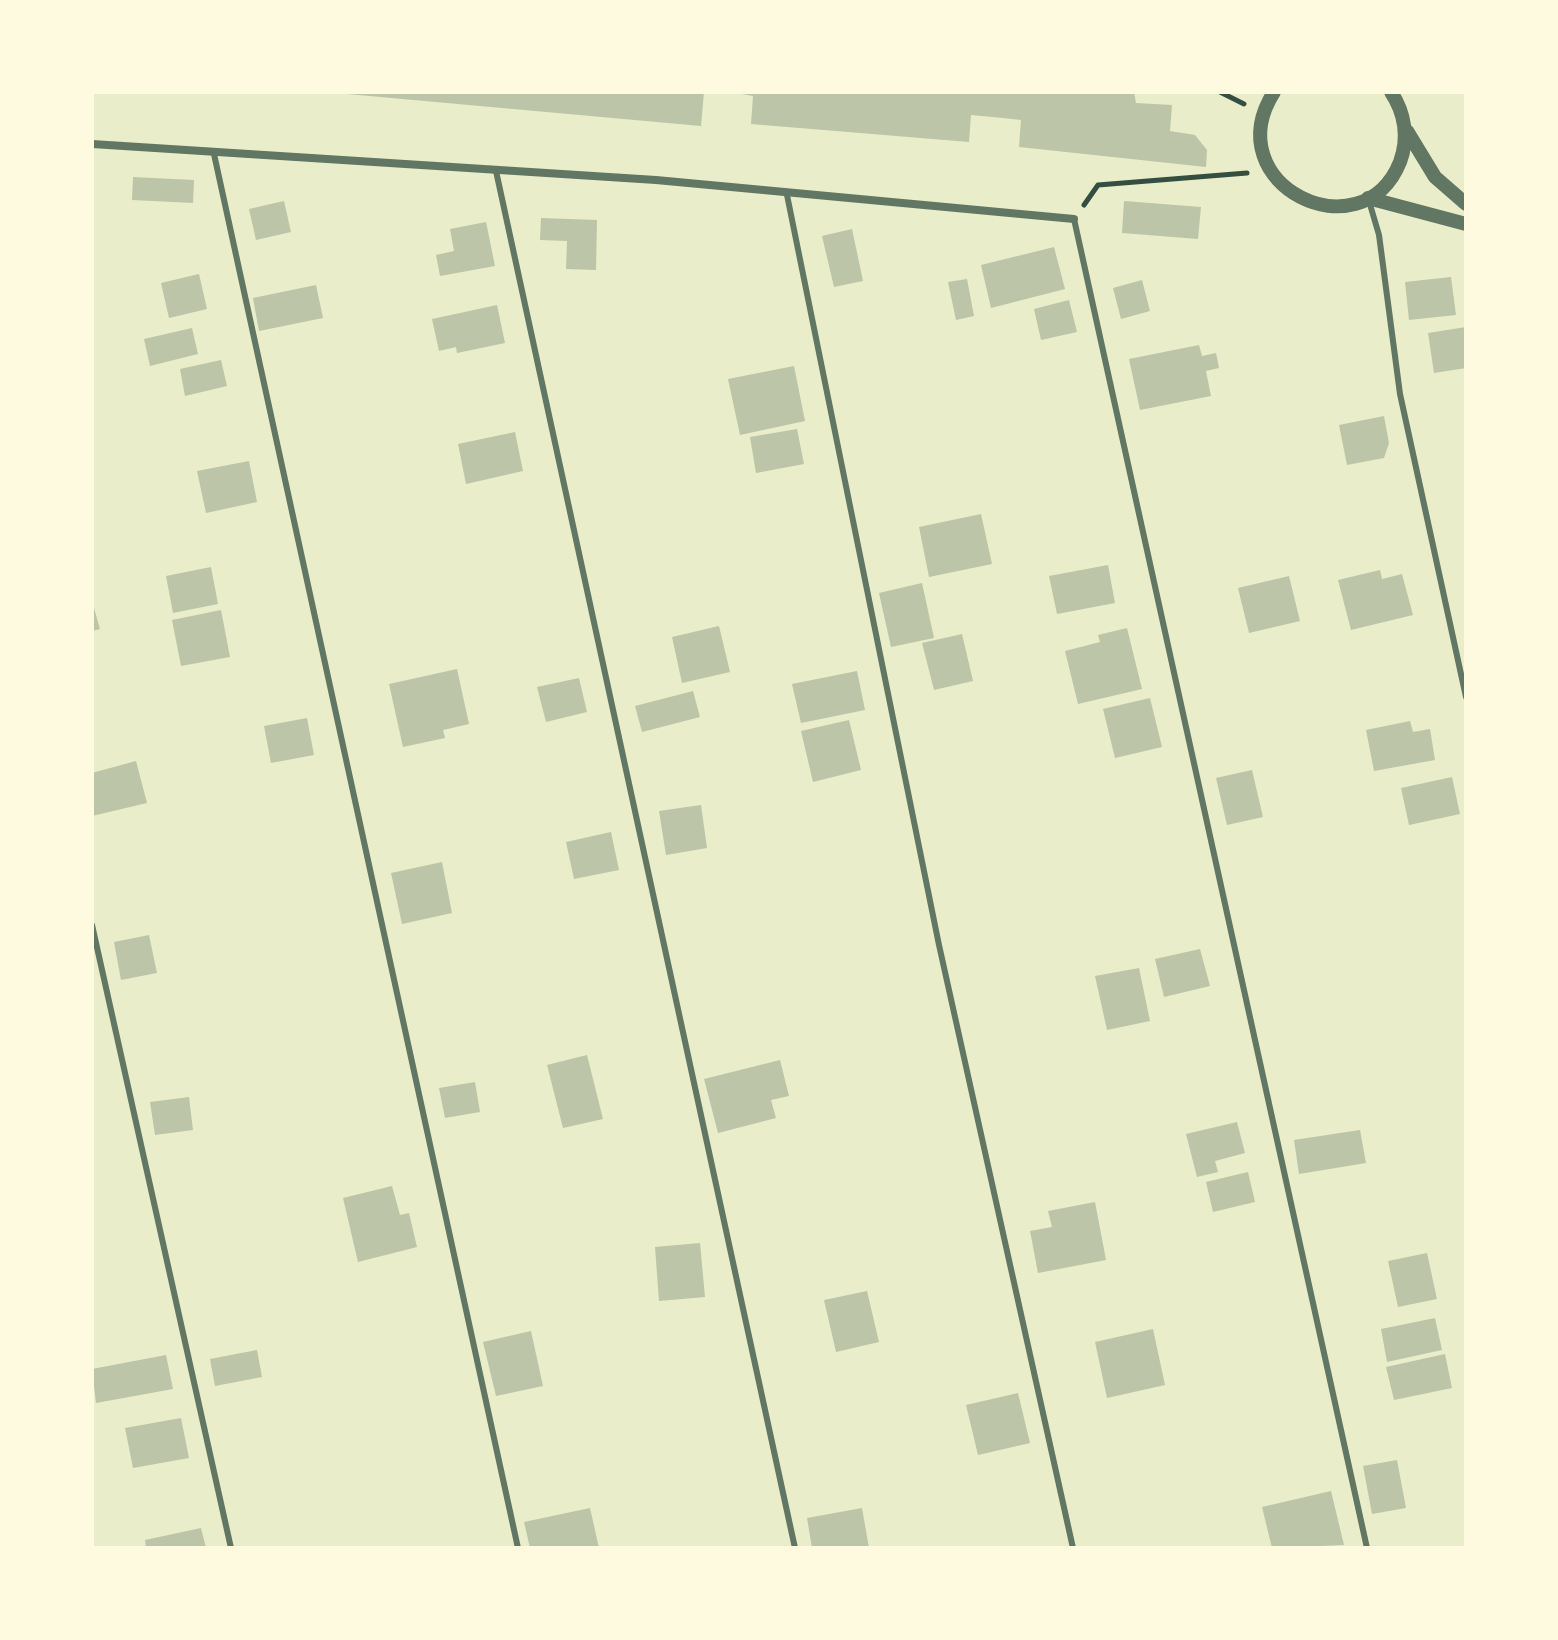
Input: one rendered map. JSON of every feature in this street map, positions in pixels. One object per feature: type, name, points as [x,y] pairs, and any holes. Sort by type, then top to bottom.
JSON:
[{"type":"street","points":[[1274,92],[1261,128],[1261,143],[1270,169],[1278,181],[1300,199],[1341,206],[1368,198],[1390,180],[1397,168],[1405,141],[1405,127]]},
{"type":"street","points":[[1391,92],[1405,127],[1435,177],[1466,204]]},
{"type":"street","points":[[92,144],[656,180],[787,195],[1074,219]]},
{"type":"street","points":[[1368,198],[1466,224]]},
{"type":"lane","points":[[214,154],[518,1548]]},
{"type":"lane","points":[[496,171],[795,1548]]},
{"type":"lane","points":[[787,195],[939,945],[1073,1548]]},
{"type":"lane","points":[[1368,198],[1379,235],[1400,394],[1466,697]]},
{"type":"lane","points":[[1074,219],[1367,1548]]},
{"type":"lane","points":[[92,925],[231,1548]]},
{"type":"path","points":[[1074,219],[1098,185],[1219,178],[1270,169]]},
{"type":"building","points":[[325,92],[704,92],[701,126]]},
{"type":"building","points":[[731,92],[1134,92],[1136,103],[1172,105],[1170,131],[1195,135],[1207,150],[1206,167],[1019,147],[1021,120],[1003,118],[971,115],[969,142],[751,124],[753,96]]},
{"type":"building","points":[[133,177],[194,180],[193,203],[132,200]]},
{"type":"building","points":[[284,201],[291,232],[256,240],[249,209]]},
{"type":"building","points":[[1124,201],[1201,207],[1198,239],[1122,233]]},
{"type":"building","points":[[541,218],[597,220],[596,270],[566,269],[567,241],[540,240]]},
{"type":"building","points":[[486,222],[495,266],[440,276],[436,255],[454,251],[450,229]]},
{"type":"building","points":[[852,229],[863,281],[834,287],[822,236]]},
{"type":"building","points":[[1054,247],[1065,289],[991,308],[981,265]]},
{"type":"building","points":[[199,274],[207,309],[169,318],[161,283]]},
{"type":"building","points":[[1451,277],[1456,315],[1409,320],[1405,282]]},
{"type":"building","points":[[967,279],[974,316],[956,320],[948,282]]},
{"type":"building","points":[[1142,280],[1150,311],[1121,319],[1113,288]]},
{"type":"building","points":[[316,285],[323,318],[259,331],[253,298]]},
{"type":"building","points":[[1069,300],[1077,332],[1041,340],[1034,309]]},
{"type":"building","points":[[497,305],[505,343],[457,353],[456,347],[439,351],[432,319]]},
{"type":"building","points":[[1466,327],[1466,368],[1434,373],[1428,333]]},
{"type":"building","points":[[192,328],[198,354],[150,366],[144,339]]},
{"type":"building","points":[[1199,345],[1202,356],[1216,353],[1219,368],[1206,371],[1211,396],[1140,410],[1129,359]]},
{"type":"building","points":[[221,360],[227,386],[185,396],[180,369]]},
{"type":"building","points":[[794,366],[805,421],[740,435],[728,379]]},
{"type":"building","points":[[1384,416],[1389,443],[1384,458],[1347,465],[1339,425]]},
{"type":"building","points":[[797,429],[804,464],[756,473],[750,437]]},
{"type":"building","points":[[515,432],[523,471],[466,484],[458,444]]},
{"type":"building","points":[[249,461],[257,502],[206,513],[197,471]]},
{"type":"building","points":[[981,514],[992,564],[929,577],[919,527]]},
{"type":"building","points":[[1108,565],[1115,603],[1057,614],[1049,576]]},
{"type":"building","points":[[211,567],[218,604],[173,613],[166,576]]},
{"type":"building","points":[[1380,570],[1382,579],[1402,574],[1413,615],[1351,630],[1338,580]]},
{"type":"building","points":[[1289,576],[1300,621],[1249,633],[1238,588]]},
{"type":"building","points":[[922,583],[934,638],[891,647],[879,593]]},
{"type":"building","points":[[92,601],[100,629],[92,631]]},
{"type":"building","points":[[221,610],[230,657],[181,666],[172,620]]},
{"type":"building","points":[[719,626],[730,672],[682,683],[672,637]]},
{"type":"building","points":[[1127,628],[1142,689],[1078,704],[1065,651],[1100,642],[1098,635]]},
{"type":"building","points":[[962,634],[973,681],[934,690],[922,643]]},
{"type":"building","points":[[457,669],[469,724],[443,730],[445,738],[403,747],[389,684]]},
{"type":"building","points":[[857,671],[865,710],[801,723],[792,684]]},
{"type":"building","points":[[579,678],[587,712],[546,722],[537,687]]},
{"type":"building","points":[[693,691],[700,717],[642,732],[635,706]]},
{"type":"building","points":[[1150,698],[1162,747],[1115,758],[1103,709]]},
{"type":"building","points":[[307,718],[314,755],[271,763],[264,726]]},
{"type":"building","points":[[849,720],[861,770],[813,782],[801,731]]},
{"type":"building","points":[[1410,721],[1413,732],[1430,729],[1435,760],[1374,771],[1366,730]]},
{"type":"building","points":[[136,761],[147,803],[92,816],[92,773]]},
{"type":"building","points":[[1252,770],[1263,817],[1227,825],[1216,778]]},
{"type":"building","points":[[1452,777],[1460,814],[1409,825],[1401,788]]},
{"type":"building","points":[[701,805],[707,848],[666,855],[659,811]]},
{"type":"building","points":[[611,832],[619,870],[574,879],[566,842]]},
{"type":"building","points":[[442,862],[452,913],[402,924],[391,873]]},
{"type":"building","points":[[149,935],[157,973],[121,980],[114,942]]},
{"type":"building","points":[[1200,949],[1210,986],[1164,997],[1155,959]]},
{"type":"building","points":[[1139,968],[1150,1021],[1107,1030],[1095,976]]},
{"type":"building","points":[[587,1055],[603,1119],[563,1128],[547,1065]]},
{"type":"building","points":[[780,1060],[789,1096],[771,1100],[776,1118],[718,1133],[704,1079]]},
{"type":"building","points":[[475,1082],[480,1112],[445,1118],[439,1088]]},
{"type":"building","points":[[189,1097],[193,1130],[155,1135],[150,1102]]},
{"type":"building","points":[[1237,1122],[1245,1153],[1215,1161],[1218,1172],[1197,1177],[1186,1134]]},
{"type":"building","points":[[1360,1130],[1366,1163],[1299,1174],[1294,1140]]},
{"type":"building","points":[[1248,1172],[1255,1202],[1213,1212],[1206,1182]]},
{"type":"building","points":[[392,1186],[400,1215],[409,1213],[417,1247],[358,1262],[343,1198]]},
{"type":"building","points":[[1095,1202],[1106,1260],[1038,1273],[1030,1231],[1052,1227],[1048,1211]]},
{"type":"building","points":[[700,1243],[705,1297],[659,1301],[655,1247]]},
{"type":"building","points":[[1427,1253],[1437,1299],[1398,1307],[1388,1261]]},
{"type":"building","points":[[867,1291],[879,1342],[836,1352],[824,1300]]},
{"type":"building","points":[[1435,1318],[1442,1350],[1387,1362],[1381,1329]]},
{"type":"building","points":[[1153,1329],[1165,1385],[1107,1398],[1095,1342]]},
{"type":"building","points":[[531,1331],[543,1386],[496,1396],[483,1342]]},
{"type":"building","points":[[257,1350],[262,1377],[215,1386],[210,1359]]},
{"type":"building","points":[[1445,1354],[1452,1388],[1394,1400],[1386,1367]]},
{"type":"building","points":[[166,1355],[173,1389],[96,1403],[92,1369]]},
{"type":"building","points":[[1018,1393],[1030,1443],[978,1455],[966,1405]]},
{"type":"building","points":[[181,1418],[189,1458],[133,1468],[125,1428]]},
{"type":"building","points":[[1397,1460],[1406,1508],[1372,1514],[1363,1466]]},
{"type":"building","points":[[1331,1491],[1344,1545],[1272,1548],[1262,1507]]},
{"type":"building","points":[[590,1508],[599,1548],[530,1548],[524,1522]]},
{"type":"building","points":[[862,1508],[869,1548],[812,1548],[807,1518]]},
{"type":"building","points":[[201,1528],[206,1548],[146,1548],[145,1540]]}]
